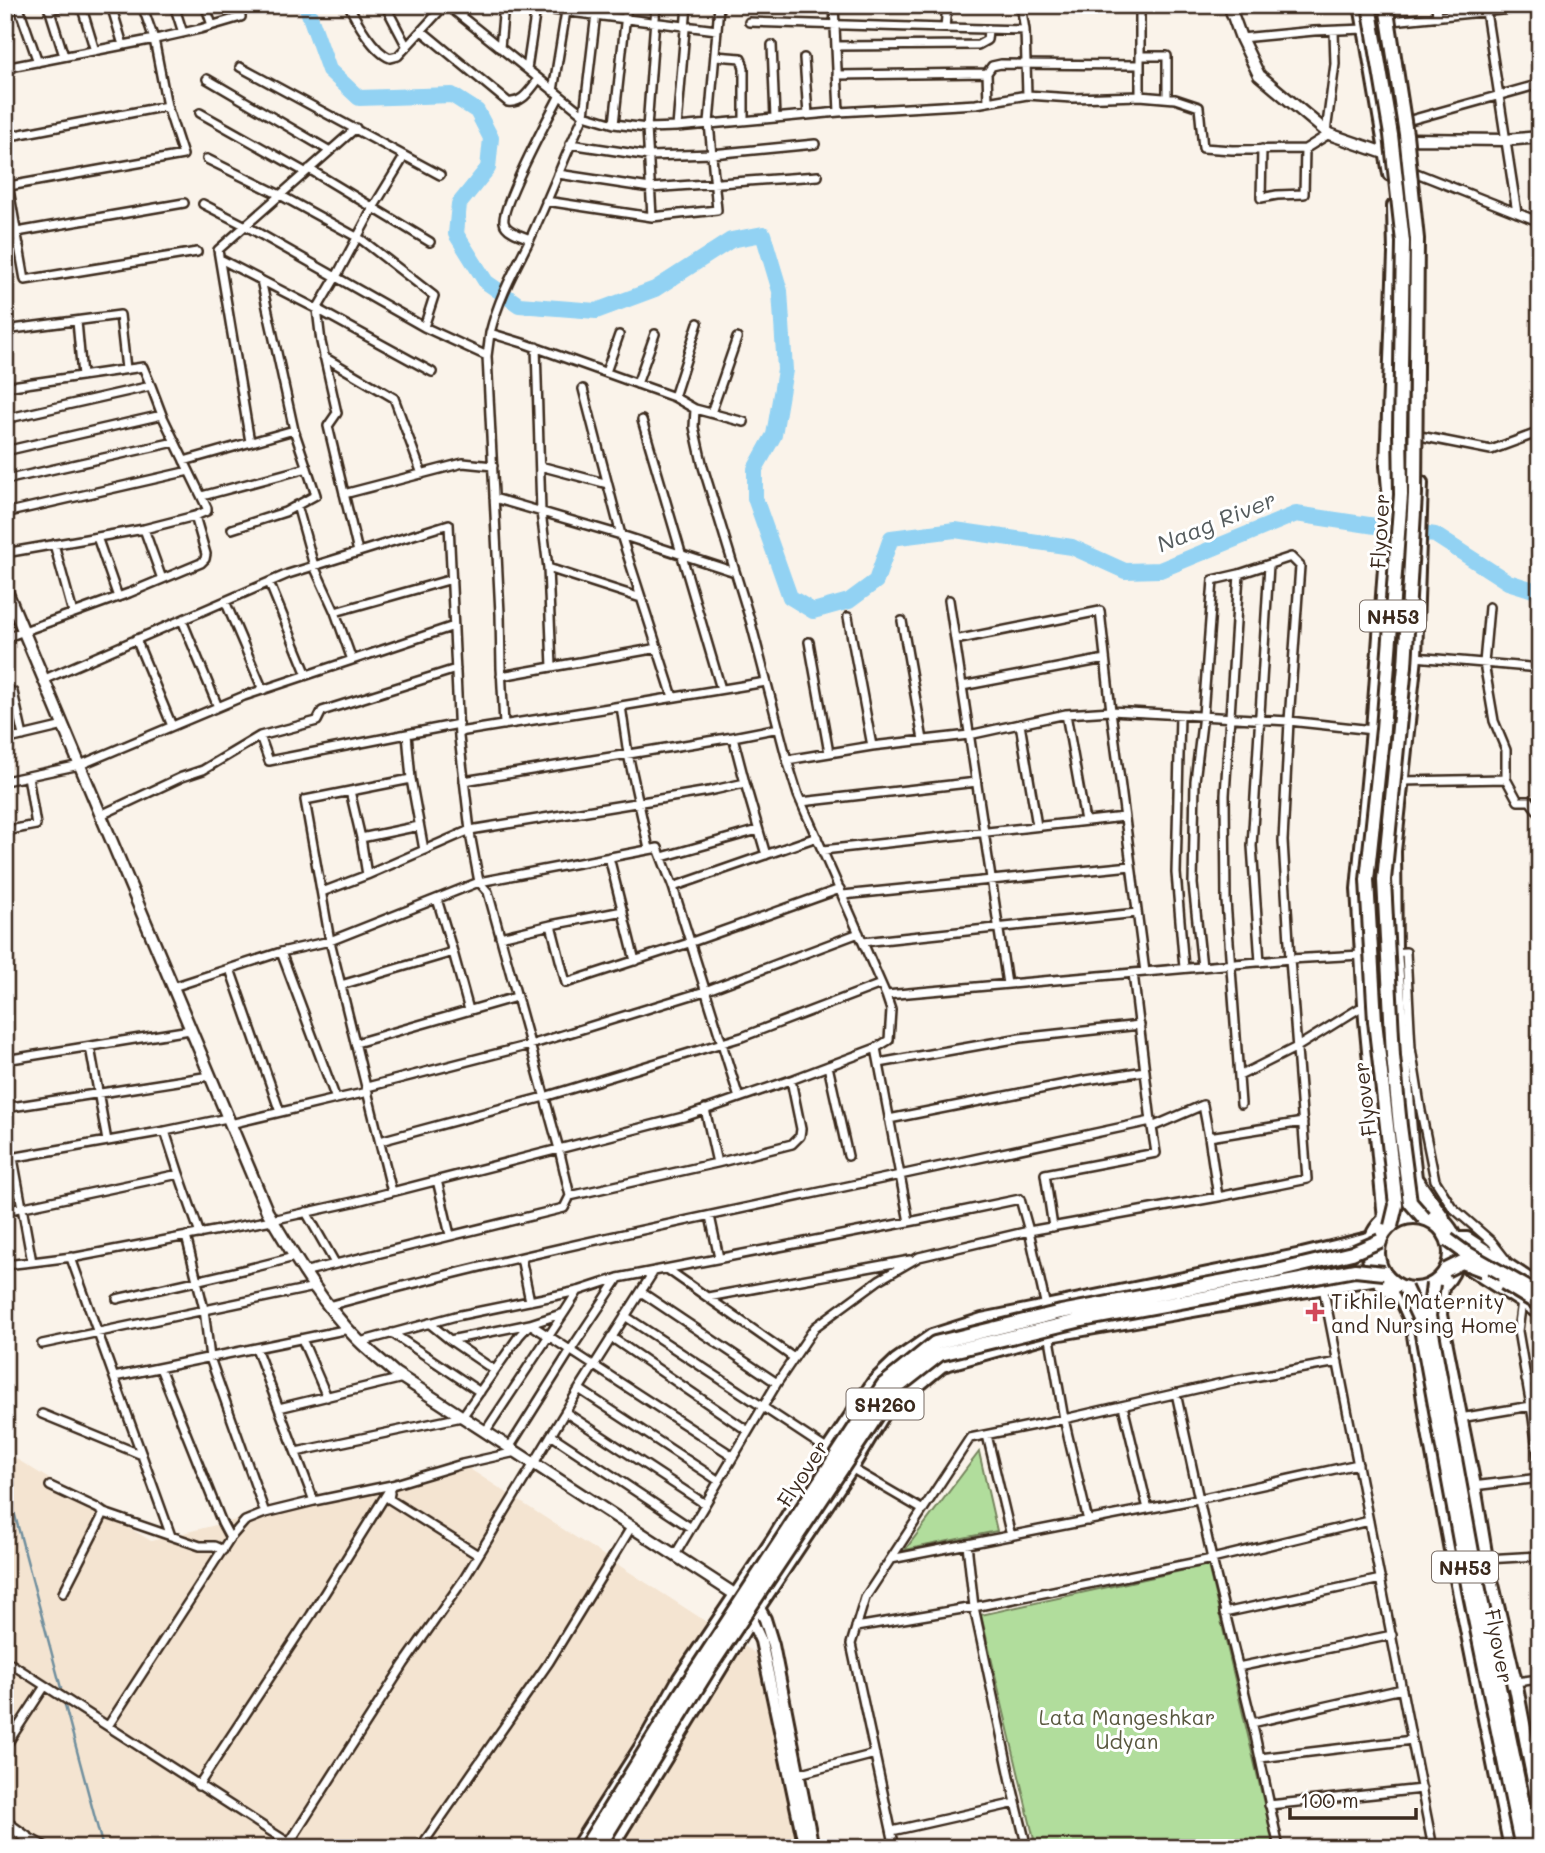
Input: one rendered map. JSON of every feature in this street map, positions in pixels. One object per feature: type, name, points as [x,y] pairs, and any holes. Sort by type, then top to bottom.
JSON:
[{"type":"main road","name":"NH53","points":[[1361,5],[1394,205],[1395,254],[1387,466],[1390,501],[1358,888],[1366,1020],[1388,1222]]},
{"type":"main road","name":"Flyover","points":[[1369,5],[1391,135],[1403,242],[1401,495],[1384,716],[1367,880],[1375,1021],[1396,1205],[1388,1222]]},
{"type":"main road","name":"NH53","points":[[1388,5],[1417,187],[1420,238],[1418,385],[1421,503],[1415,657],[1394,850],[1395,952],[1408,1111],[1415,1178],[1424,1214]]},
{"type":"main road","name":"Flyover","points":[[1388,5],[1406,134],[1417,253],[1416,494],[1405,666],[1384,880],[1393,1056],[1410,1202],[1456,1239]]},
{"type":"main road","points":[[1366,35],[1395,37]]},
{"type":"main road","points":[[1390,501],[1421,503]]},
{"type":"main road","points":[[1376,1115],[1408,1111]]},
{"type":"main road","points":[[1415,1178],[1463,1251],[1540,1294]]},
{"type":"main road","points":[[576,1848],[645,1741],[680,1678],[828,1450],[874,1382],[896,1361],[932,1336],[982,1320],[1376,1239],[1388,1222],[1424,1214]]},
{"type":"main road","points":[[1376,1239],[1381,1276],[1403,1292],[1438,1285],[1441,1278],[1462,1262],[1477,1267],[1540,1305]]},
{"type":"main road","name":"Flyover","points":[[585,1848],[681,1693],[883,1385],[935,1343],[1061,1312],[1273,1272],[1352,1254],[1376,1239]]},
{"type":"main road","points":[[1456,1239],[1540,1287]]},
{"type":"main road","points":[[1450,1270],[1450,1250],[1456,1239]]},
{"type":"main road","points":[[1450,1270],[1465,1266],[1540,1313]]},
{"type":"main road","name":"Flyover","points":[[598,1848],[710,1667],[894,1390],[940,1354],[1082,1320],[1355,1270],[1381,1276]]},
{"type":"main road","name":"SH260","points":[[610,1848],[755,1613],[884,1413],[942,1365],[1049,1335],[1381,1276]]},
{"type":"main road","name":"NH53","points":[[1438,1285],[1440,1315],[1486,1559],[1515,1682],[1539,1805]]},
{"type":"main road","name":"Flyover","points":[[1438,1285],[1429,1316],[1478,1585],[1532,1848]]},
{"type":"main road","name":"NH53","points":[[1403,1292],[1412,1322],[1429,1432],[1511,1848]]},
{"type":"main road","name":"Flyover","points":[[1403,1292],[1419,1318],[1469,1590],[1522,1848]]},
{"type":"main road","points":[[740,1589],[755,1613],[806,1848]]},
{"type":"main road","points":[[755,1613],[765,1619],[773,1645],[813,1848]]},
{"type":"street","points":[[18,5],[38,62]]},
{"type":"street","points":[[64,56],[49,8],[68,5]]},
{"type":"street","points":[[81,5],[95,51]]},
{"type":"street","points":[[111,5],[123,45]]},
{"type":"street","points":[[9,186],[183,155],[167,106],[154,39],[142,5]]},
{"type":"street","points":[[174,5],[183,33]]},
{"type":"street","points":[[205,5],[212,25]]},
{"type":"street","points":[[6,67],[183,33],[241,17],[237,5]]},
{"type":"street","points":[[349,5],[380,54],[390,58],[398,56],[446,5],[584,115],[614,124],[647,128],[677,127],[988,102],[1027,95],[1072,98],[1140,96],[1175,99],[1199,107],[1203,148],[1231,150],[1305,149],[1327,133],[1335,64],[1335,32]]},
{"type":"street","points":[[385,5],[407,47]]},
{"type":"street","points":[[500,48],[504,5]]},
{"type":"street","points":[[512,5],[566,9],[717,30]]},
{"type":"street","points":[[504,725],[487,356],[495,312],[584,115],[597,5]]},
{"type":"street","points":[[614,124],[627,5]]},
{"type":"street","points":[[652,216],[647,128],[656,5]]},
{"type":"street","points":[[677,127],[687,5]]},
{"type":"street","points":[[546,201],[652,216],[717,211],[709,123],[719,5]]},
{"type":"street","points":[[834,5],[839,112]]},
{"type":"street","points":[[945,28],[947,5]]},
{"type":"street","points":[[1021,5],[1025,30],[1027,95]]},
{"type":"street","points":[[1140,5],[1140,96]]},
{"type":"street","points":[[1229,5],[1259,75],[1327,133],[1387,154],[1410,139],[1506,140],[1540,137]]},
{"type":"street","points":[[1436,5],[1437,17]]},
{"type":"street","points":[[1392,21],[1486,9],[1540,6]]},
{"type":"street","points":[[527,69],[536,8]]},
{"type":"street","points":[[530,239],[509,230],[503,219],[556,94],[566,9]]},
{"type":"street","points":[[1486,9],[1517,213]]},
{"type":"street","points":[[749,22],[1025,30]]},
{"type":"street","points":[[836,46],[978,45],[986,40],[988,30]]},
{"type":"street","points":[[1241,38],[1314,31],[1366,35]]},
{"type":"street","points":[[422,32],[508,102],[521,100],[539,79]]},
{"type":"street","points":[[772,45],[775,118]]},
{"type":"street","points":[[715,56],[743,60],[744,120]]},
{"type":"street","points":[[1140,56],[1167,56],[1167,99]]},
{"type":"street","points":[[804,58],[808,115]]},
{"type":"street","points":[[988,102],[987,73],[992,66],[1140,65]]},
{"type":"street","points":[[240,67],[440,175]]},
{"type":"street","points":[[837,75],[987,73]]},
{"type":"street","points":[[207,79],[330,151]]},
{"type":"street","points":[[1407,121],[1540,84]]},
{"type":"street","points":[[5,137],[167,106]]},
{"type":"street","points":[[200,113],[430,242]]},
{"type":"street","points":[[250,442],[218,250],[356,128]]},
{"type":"street","points":[[570,144],[649,156],[712,154],[815,144]]},
{"type":"street","points":[[1262,149],[1261,198],[1304,194],[1305,149]]},
{"type":"street","points":[[358,552],[328,426],[337,413],[324,357],[317,309],[404,157]]},
{"type":"street","points":[[207,159],[358,237],[434,296],[424,327]]},
{"type":"street","points":[[5,167],[25,280],[197,252]]},
{"type":"street","points":[[1413,172],[1540,222]]},
{"type":"street","points":[[558,174],[650,188],[818,176]]},
{"type":"street","points":[[17,232],[184,203]]},
{"type":"street","points":[[203,204],[424,327],[487,356]]},
{"type":"street","points":[[5,247],[19,244]]},
{"type":"street","points":[[220,259],[432,372]]},
{"type":"street","points":[[232,529],[285,512],[316,495],[294,430],[261,280]]},
{"type":"street","points":[[5,330],[120,315],[126,369]]},
{"type":"street","points":[[76,321],[82,376]]},
{"type":"street","points":[[674,397],[698,323]]},
{"type":"street","points":[[490,333],[537,347],[674,397],[695,409],[744,422]]},
{"type":"street","points":[[637,384],[655,334]]},
{"type":"street","points":[[606,372],[619,335]]},
{"type":"street","points":[[712,413],[737,338]]},
{"type":"street","points":[[537,347],[541,512],[548,568],[552,667]]},
{"type":"street","points":[[324,357],[394,398],[422,474]]},
{"type":"street","points":[[5,387],[143,366],[162,415],[207,511],[144,529],[5,552]]},
{"type":"street","points":[[5,419],[151,386]]},
{"type":"street","points":[[583,389],[621,535],[674,697]]},
{"type":"street","points":[[5,1265],[76,1256],[200,1234],[393,1192],[687,1116],[791,1080],[876,1048],[889,1040],[891,1010],[886,995],[802,802],[787,760],[703,467],[694,427],[695,409]]},
{"type":"street","points":[[5,451],[162,415]]},
{"type":"street","points":[[642,420],[721,689]]},
{"type":"street","points":[[184,461],[294,430]]},
{"type":"street","points":[[1420,436],[1491,450],[1540,432]]},
{"type":"street","points":[[5,480],[175,442]]},
{"type":"street","points":[[344,494],[463,463],[493,466]]},
{"type":"street","points":[[540,466],[608,484]]},
{"type":"street","points":[[202,496],[307,468]]},
{"type":"street","points":[[5,513],[189,471]]},
{"type":"street","points":[[494,498],[735,572]]},
{"type":"street","points":[[297,505],[314,566],[335,612],[352,660]]},
{"type":"street","points":[[5,638],[201,563],[206,554],[195,516]]},
{"type":"street","points":[[45,679],[288,574],[449,524],[459,728],[470,830],[479,882],[488,892],[570,1196],[564,1208],[303,1272]]},
{"type":"street","points":[[144,529],[162,579]]},
{"type":"street","points":[[97,537],[118,597]]},
{"type":"street","points":[[54,544],[73,613]]},
{"type":"street","points":[[708,1297],[916,1259],[1029,1231],[1307,1179],[1283,841],[1300,566],[1291,557],[1213,580],[1195,781],[1193,884],[1202,967]]},
{"type":"street","points":[[1261,961],[1252,846],[1269,565]]},
{"type":"street","points":[[548,568],[640,598]]},
{"type":"street","points":[[1239,574],[1225,795],[1226,901],[1241,1104]]},
{"type":"street","points":[[335,612],[452,579]]},
{"type":"street","points":[[269,582],[307,675]]},
{"type":"street","points":[[5,587],[267,1211],[303,1272],[360,1342],[403,1378],[675,1555],[740,1589]]},
{"type":"street","points":[[949,600],[1007,984]]},
{"type":"street","points":[[225,601],[263,690]]},
{"type":"street","points":[[1489,607],[1484,663],[1494,721],[1506,750],[1506,779],[1518,801],[1530,801],[1540,814]]},
{"type":"street","points":[[955,640],[1100,611],[1145,972]]},
{"type":"street","points":[[848,617],[872,746]]},
{"type":"street","points":[[182,620],[218,707]]},
{"type":"street","points":[[902,621],[923,740]]},
{"type":"street","points":[[5,781],[80,765],[263,690],[454,626]]},
{"type":"street","points":[[136,639],[172,726]]},
{"type":"street","points":[[809,642],[829,753]]},
{"type":"street","points":[[501,676],[658,648]]},
{"type":"street","points":[[1415,657],[1540,668]]},
{"type":"street","points":[[962,686],[1105,659]]},
{"type":"street","points":[[101,815],[203,770],[260,736],[317,722],[322,712],[456,669]]},
{"type":"street","points":[[260,736],[269,761],[407,734],[504,725],[766,682]]},
{"type":"street","points":[[13,692],[23,736]]},
{"type":"street","points":[[621,706],[628,754],[649,849]]},
{"type":"street","points":[[787,760],[872,746],[970,735],[1066,714],[1111,711],[1289,721],[1373,730],[1406,726]]},
{"type":"street","points":[[1066,714],[1085,821]]},
{"type":"street","points":[[1180,715],[1176,873],[1184,968]]},
{"type":"street","points":[[1020,724],[1037,826]]},
{"type":"street","points":[[5,740],[64,726]]},
{"type":"street","points":[[464,781],[779,729]]},
{"type":"street","points":[[407,734],[411,779],[424,850]]},
{"type":"street","points":[[733,737],[766,855]]},
{"type":"street","points":[[5,831],[36,825],[28,776]]},
{"type":"street","points":[[393,1192],[330,941],[305,800],[411,779]]},
{"type":"street","points":[[1401,781],[1506,779]]},
{"type":"street","points":[[802,802],[977,782]]},
{"type":"street","points":[[322,892],[367,876],[470,830],[745,783]]},
{"type":"street","points":[[350,791],[362,838],[367,876]]},
{"type":"street","points":[[823,850],[1125,817]]},
{"type":"street","points":[[362,838],[419,826]]},
{"type":"street","points":[[662,857],[758,830]]},
{"type":"street","points":[[673,887],[817,837]]},
{"type":"street","points":[[173,987],[281,953],[330,941],[479,882],[658,848],[673,887],[739,1098]]},
{"type":"street","points":[[609,857],[635,961]]},
{"type":"street","points":[[551,925],[566,983],[842,892],[992,881],[1131,866]]},
{"type":"street","points":[[437,899],[469,1010]]},
{"type":"street","points":[[500,937],[623,911]]},
{"type":"street","points":[[863,942],[1137,913]]},
{"type":"street","points":[[32,1262],[9,1158],[280,1112],[336,1099],[530,1045],[705,991],[859,933]]},
{"type":"street","points":[[341,985],[453,952]]},
{"type":"street","points":[[886,995],[1261,961],[1406,952],[1411,1048],[1435,1180],[1452,1208],[1492,1242],[1513,1270]]},
{"type":"street","points":[[281,953],[336,1099]]},
{"type":"street","points":[[1239,1076],[1297,1047],[1363,1006],[1361,955]]},
{"type":"street","points":[[230,969],[280,1112]]},
{"type":"street","points":[[1053,1227],[1045,1174],[1156,1153],[1133,973]]},
{"type":"street","points":[[380,1141],[544,1097],[723,1043],[881,984]]},
{"type":"street","points":[[356,1043],[516,997]]},
{"type":"street","points":[[878,1063],[1020,1038],[1140,1025]]},
{"type":"street","points":[[5,1060],[190,1030]]},
{"type":"street","points":[[90,1047],[107,1141]]},
{"type":"street","points":[[876,1048],[909,1222]]},
{"type":"street","points":[[828,1066],[848,1156]]},
{"type":"street","points":[[889,1119],[1145,1071]]},
{"type":"street","points":[[5,1108],[210,1076]]},
{"type":"street","points":[[570,1196],[792,1144],[800,1136],[801,1129],[791,1080]]},
{"type":"street","points":[[328,1306],[447,1275],[710,1216],[1152,1124],[1203,1105],[1218,1197]]},
{"type":"street","points":[[705,1110],[717,1163]]},
{"type":"street","points":[[1209,1137],[1303,1122]]},
{"type":"street","points":[[165,1131],[200,1234]]},
{"type":"street","points":[[5,1211],[179,1174]]},
{"type":"street","points":[[437,1180],[450,1235]]},
{"type":"street","points":[[360,1342],[429,1323],[578,1291],[618,1278],[1020,1199],[1046,1306],[1064,1419],[1088,1521]]},
{"type":"street","points":[[306,1212],[335,1263]]},
{"type":"street","points":[[710,1216],[719,1258]]},
{"type":"street","points":[[186,1236],[204,1309],[210,1358],[265,1513]]},
{"type":"street","points":[[76,1256],[71,1258],[171,1536]]},
{"type":"street","points":[[117,1300],[294,1257]]},
{"type":"street","points":[[521,1258],[530,1301]]},
{"type":"street","points":[[675,1555],[778,1382],[815,1327],[879,1280],[916,1259]]},
{"type":"street","points":[[667,1269],[794,1357]]},
{"type":"street","points":[[5,1660],[288,1845],[404,1664],[464,1579],[593,1365],[654,1271]]},
{"type":"street","points":[[108,1726],[230,1538],[245,1521],[265,1513],[314,1501],[392,1485],[513,1450],[570,1351],[618,1278]]},
{"type":"street","points":[[42,1344],[315,1287]]},
{"type":"street","points":[[1323,1287],[1433,1848]]},
{"type":"street","points":[[485,1432],[578,1291]]},
{"type":"street","points":[[641,1292],[778,1382]]},
{"type":"street","points":[[1442,1494],[1540,1476],[1518,1331],[1522,1301]]},
{"type":"street","points":[[450,1340],[530,1324],[564,1313]]},
{"type":"street","points":[[625,1316],[828,1450]]},
{"type":"street","points":[[429,1323],[494,1370]]},
{"type":"street","points":[[530,1324],[733,1456]]},
{"type":"street","points":[[296,1452],[463,1417],[494,1370],[530,1324]]},
{"type":"street","points":[[114,1377],[349,1329]]},
{"type":"street","points":[[392,1333],[480,1392]]},
{"type":"street","points":[[611,1337],[748,1431]]},
{"type":"street","points":[[302,1339],[327,1396]]},
{"type":"street","points":[[256,1348],[314,1501]]},
{"type":"street","points":[[895,1848],[850,1644],[865,1598],[970,1438],[1231,1381],[1338,1362]]},
{"type":"street","points":[[160,1368],[230,1538]]},
{"type":"street","points":[[279,1408],[403,1378]]},
{"type":"street","points":[[1526,1380],[1540,1383]]},
{"type":"street","points":[[579,1389],[719,1481]]},
{"type":"street","points":[[1176,1393],[1279,1848]]},
{"type":"street","points":[[1123,1406],[1148,1509]]},
{"type":"street","points":[[1460,1418],[1531,1406]]},
{"type":"street","points":[[565,1412],[705,1504]]},
{"type":"street","points":[[41,1414],[142,1455]]},
{"type":"street","points":[[551,1435],[691,1528]]},
{"type":"street","points":[[987,1435],[1011,1536]]},
{"type":"street","points":[[891,1559],[1198,1499],[1358,1464]]},
{"type":"street","points":[[851,1468],[923,1510]]},
{"type":"street","points":[[392,1485],[389,1499],[478,1555]]},
{"type":"street","points":[[198,1786],[311,1615],[392,1485]]},
{"type":"street","points":[[50,1486],[104,1513],[200,1546],[214,1546],[223,1550]]},
{"type":"street","points":[[63,1593],[104,1513]]},
{"type":"street","points":[[856,1627],[974,1607],[1212,1559],[1369,1521]]},
{"type":"street","points":[[420,1848],[549,1662],[632,1526]]},
{"type":"street","points":[[968,1544],[974,1607],[1027,1848]]},
{"type":"street","points":[[1455,1565],[1474,1558],[1540,1556]]},
{"type":"street","points":[[1224,1613],[1381,1579]]},
{"type":"street","points":[[1238,1667],[1392,1635]]},
{"type":"street","points":[[1481,1695],[1515,1682],[1540,1679]]},
{"type":"street","points":[[5,1747],[45,1686]]},
{"type":"street","points":[[1252,1723],[1402,1689]]},
{"type":"street","points":[[1260,1758],[1412,1740]]},
{"type":"street","points":[[798,1774],[875,1754]]},
{"type":"street","points":[[1269,1805],[1422,1789]]},
{"type":"street","points":[[892,1830],[1016,1803]]},
{"type":"street","points":[[1504,1810],[1539,1805]]},
{"type":"street","points":[[5,1822],[44,1848]]},
{"type":"shaded area","points":[[5,1452],[151,1541],[462,1464],[755,1653],[799,1848],[5,1848]]},
{"type":"green space","points":[[979,1452],[997,1531],[905,1550]]},
{"type":"green space","name":"Lata Mangeshkar Udyan","points":[[1208,1565],[1273,1842],[1250,1848],[1036,1848],[981,1615]]},
{"type":"waterway","name":"Naag River","points":[[306,5],[329,70],[359,98],[452,95],[477,111],[491,138],[488,168],[459,204],[456,234],[486,282],[519,305],[596,311],[655,289],[731,240],[763,234],[780,291],[785,370],[774,435],[755,469],[755,498],[790,597],[813,611],[849,601],[876,581],[891,538],[955,530],[1072,547],[1125,571],[1160,570],[1296,514],[1435,535],[1508,582],[1540,592]]},
{"type":"waterway","points":[[5,1478],[61,1688]]},
{"type":"waterway","points":[[65,1706],[103,1848]]},
{"type":"place","name":"Tikhile Maternity and Nursing Home","points":[[1315,1312]]}]
